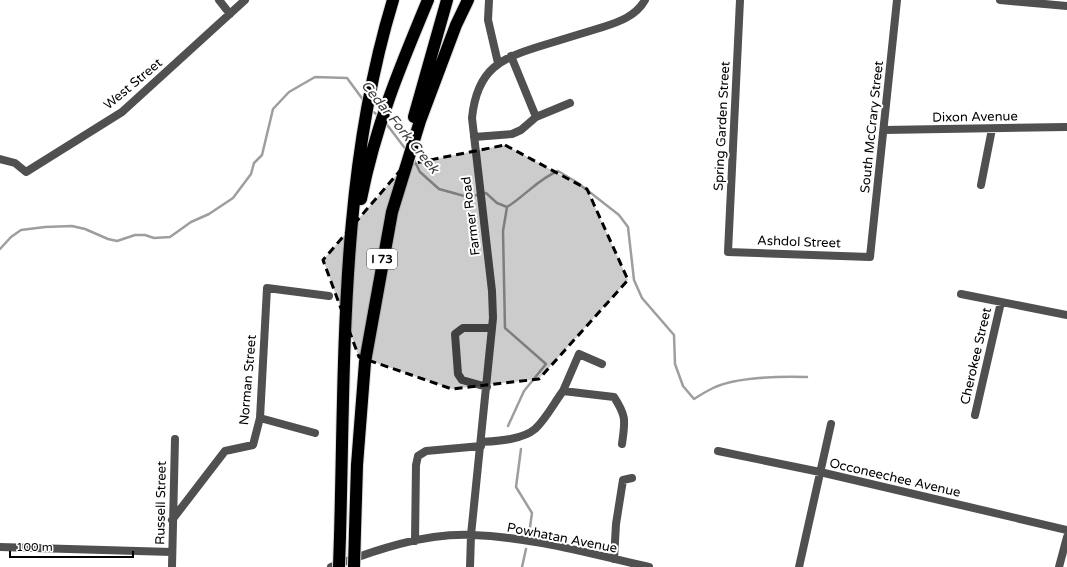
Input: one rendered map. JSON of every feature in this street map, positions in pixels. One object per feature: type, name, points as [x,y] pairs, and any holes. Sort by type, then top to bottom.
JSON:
[{"type":"highway","name":"I 73","points":[[339,567],[349,259],[354,195],[364,127],[393,0]]},
{"type":"highway","points":[[349,259],[374,140],[392,88],[428,0]]},
{"type":"highway","points":[[392,212],[422,86],[447,0]]},
{"type":"highway","name":"I 73","points":[[354,567],[357,457],[365,362],[392,212],[420,121],[456,25],[468,0]]},
{"type":"street","points":[[219,0],[230,14]]},
{"type":"street","name":"West Street","points":[[0,159],[15,164],[26,172],[122,112],[244,0]]},
{"type":"street","points":[[489,0],[488,20],[498,63]]},
{"type":"street","name":"Farmer Road","points":[[470,567],[471,535],[492,328],[492,291],[472,118],[476,92],[485,76],[498,63],[511,56],[621,21],[641,7],[645,0]]},
{"type":"street","name":"Spring Garden Street","points":[[728,252],[740,0]]},
{"type":"street","name":"South McCrary Street","points":[[870,257],[897,0]]},
{"type":"street","points":[[1000,0],[1067,6]]},
{"type":"street","points":[[511,56],[536,117]]},
{"type":"street","points":[[474,137],[512,134],[521,130],[536,117],[570,102]]},
{"type":"street","name":"Dixon Avenue","points":[[884,130],[1067,127]]},
{"type":"street","points":[[981,185],[992,129]]},
{"type":"street","name":"Ashdol Street","points":[[728,252],[870,257]]},
{"type":"street","name":"Norman Street","points":[[172,520],[225,451],[253,445],[260,418],[267,288],[328,296]]},
{"type":"street","points":[[961,294],[1067,315]]},
{"type":"street","name":"Cherokee Street","points":[[974,415],[1001,302]]},
{"type":"street","points":[[487,387],[462,380],[458,374],[455,334],[463,328],[492,328]]},
{"type":"street","points":[[415,542],[416,466],[418,456],[426,452],[506,439],[534,429],[563,391],[579,354],[602,364]]},
{"type":"street","points":[[563,391],[614,397],[622,408],[626,421],[622,444]]},
{"type":"street","points":[[260,418],[315,433]]},
{"type":"street","points":[[799,567],[831,424]]},
{"type":"street","name":"Russell Street","points":[[172,567],[175,439]]},
{"type":"street","name":"Occoneechee Avenue","points":[[718,451],[820,472],[1067,530]]},
{"type":"street","points":[[614,559],[616,524],[623,480],[632,478]]},
{"type":"street","name":"Powhatan Avenue","points":[[331,567],[367,553],[427,539],[471,535],[516,539],[649,567]]},
{"type":"street","points":[[1059,567],[1067,537]]},
{"type":"street","points":[[0,547],[172,552]]},
{"type":"highlighted area","points":[[505,145],[587,189],[628,280],[539,379],[452,389],[359,357],[323,260],[405,165]]},
{"type":"waterway","name":"Cedar Fork Creek","points":[[0,249],[11,237],[21,230],[45,227],[72,226],[85,229],[108,239],[117,241],[135,235],[145,235],[154,238],[170,237],[191,222],[209,214],[233,198],[251,174],[254,163],[262,155],[273,109],[289,92],[315,77],[347,78],[364,101]]},
{"type":"waterway","name":"Cedar Fork Creek","points":[[371,110],[380,117]]},
{"type":"waterway","name":"Cedar Fork Creek","points":[[385,122],[407,151]]},
{"type":"waterway","name":"Cedar Fork Creek","points":[[413,158],[420,172],[439,189],[468,197],[486,193],[497,203],[507,207],[544,178],[558,171],[578,183],[619,215],[628,227],[634,280],[642,298],[674,335],[675,364],[683,386],[694,399],[723,384],[746,379],[807,377]]},
{"type":"waterway","points":[[507,207],[503,231],[505,328],[546,364],[524,391],[508,426]]},
{"type":"waterway","points":[[521,449],[516,487],[532,513],[529,534]]},
{"type":"waterway","points":[[522,567],[526,549]]}]
